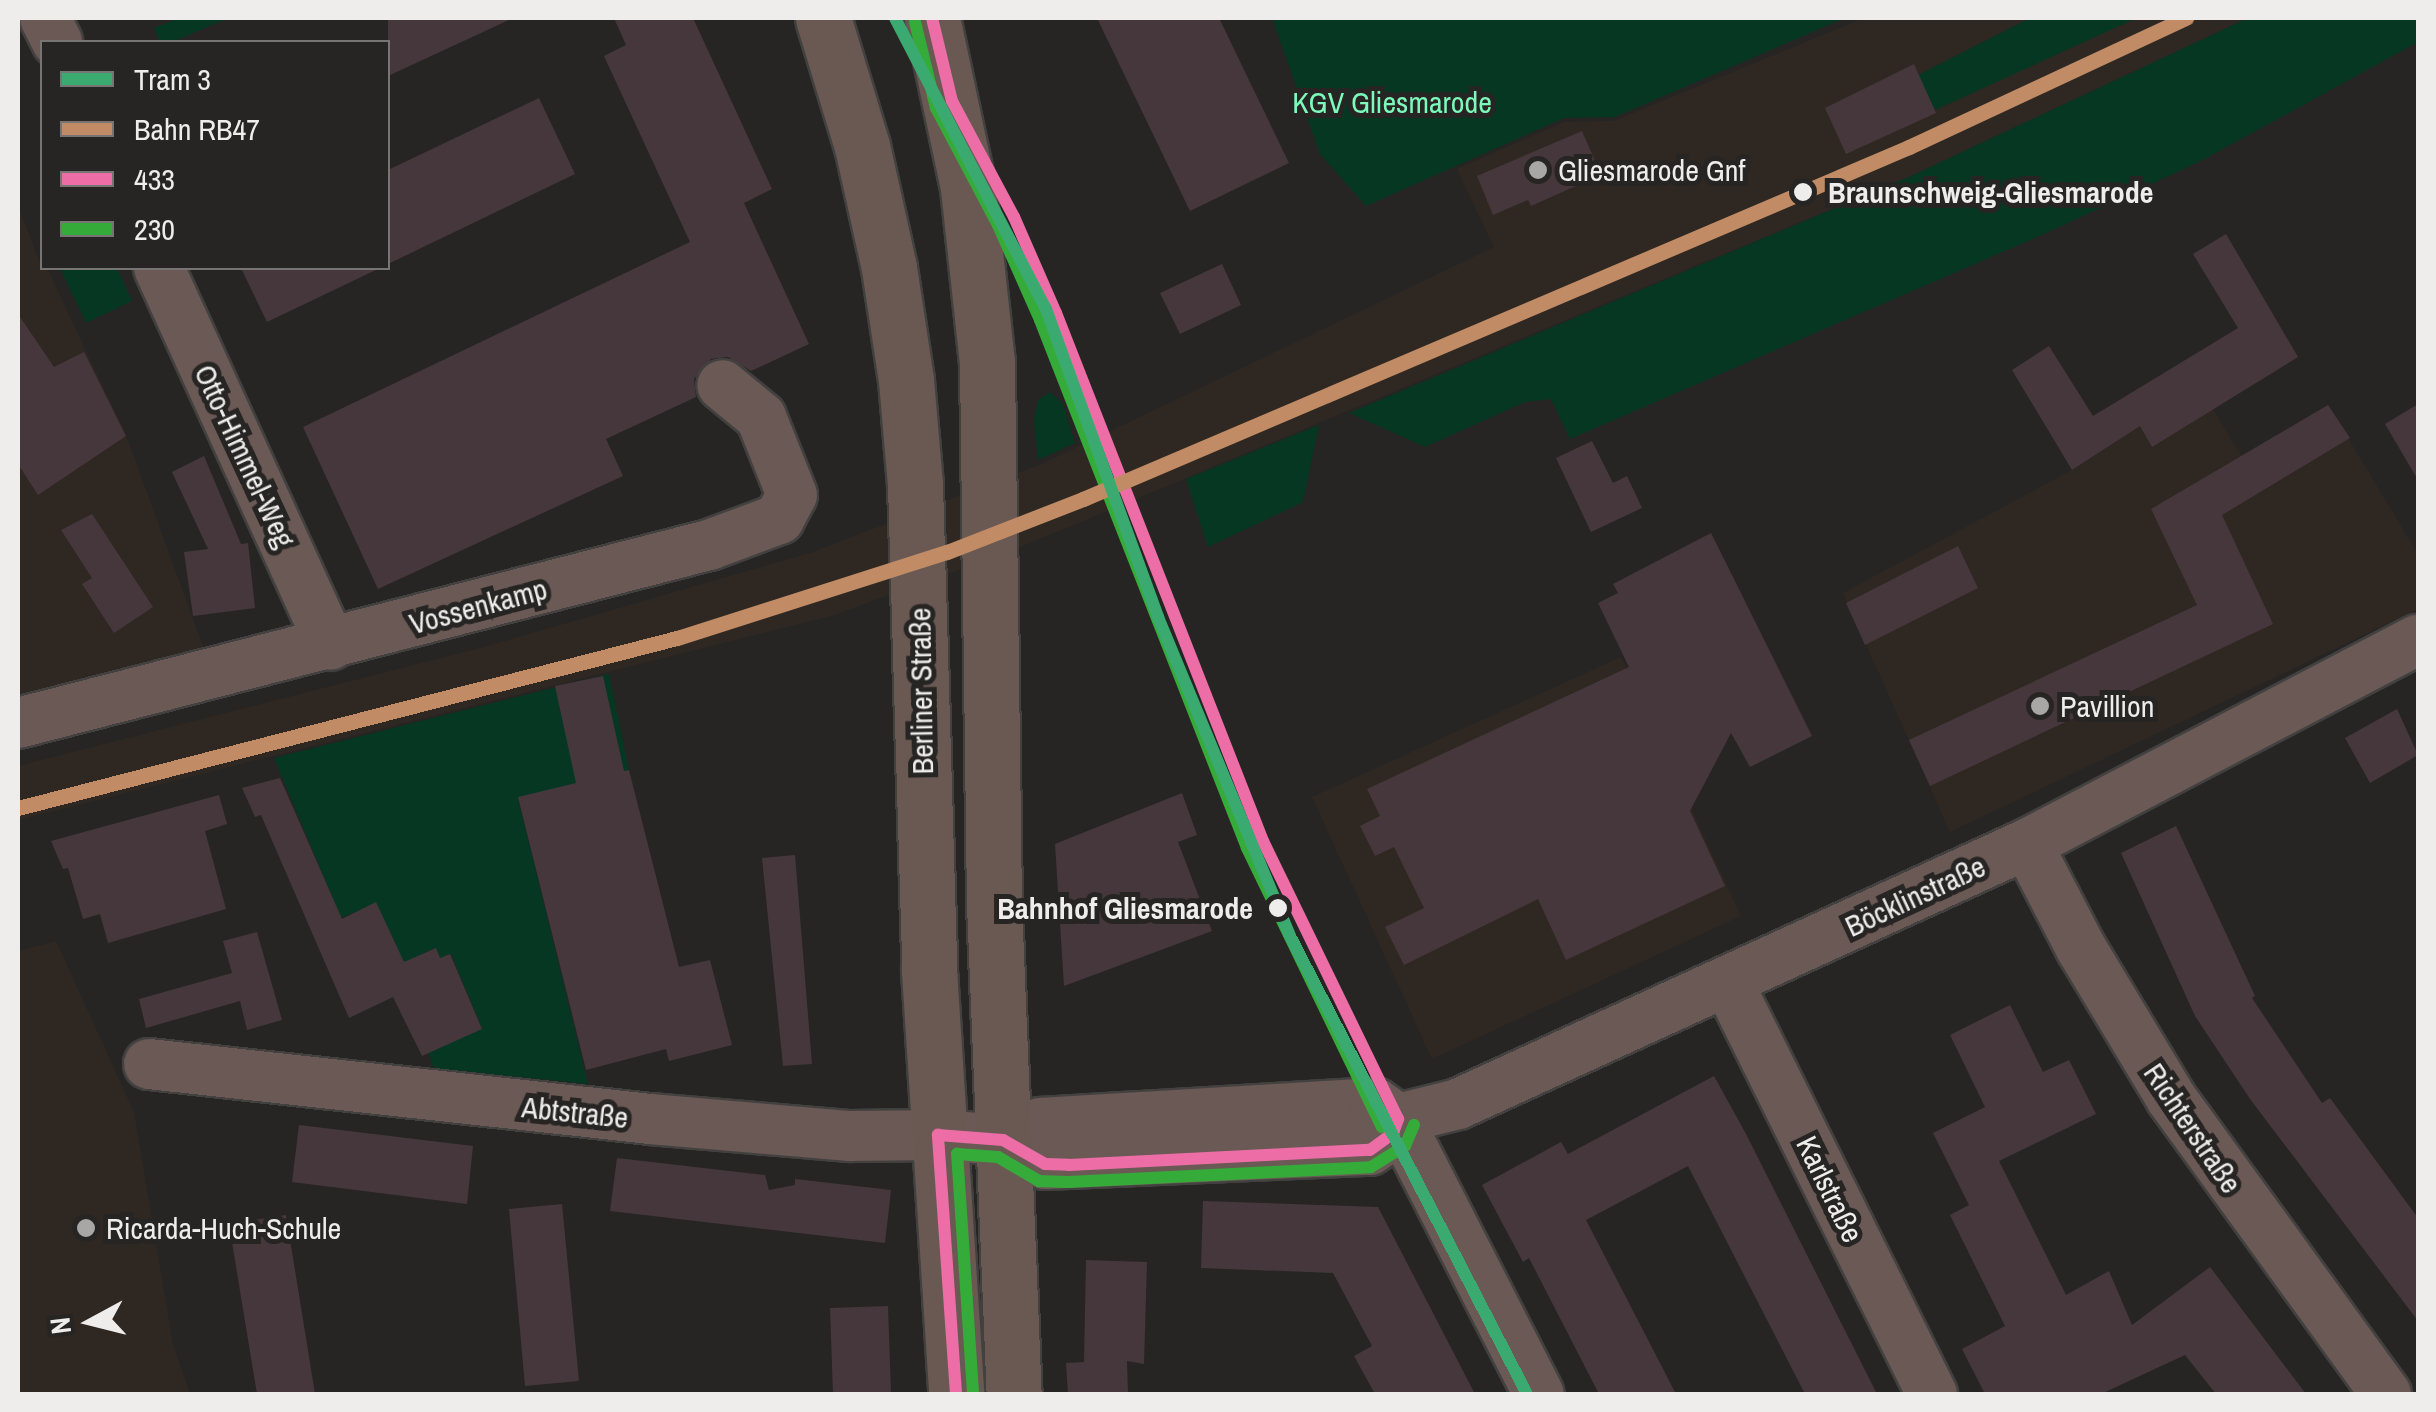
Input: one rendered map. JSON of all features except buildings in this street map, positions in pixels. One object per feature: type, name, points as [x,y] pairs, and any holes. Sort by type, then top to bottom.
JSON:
[{"type":"main road","name":"Berliner Straße","points":[[823,18],[862,146],[889,268],[906,380],[915,485],[938,1135],[956,1394]]},
{"type":"main road","points":[[932,18],[968,188],[988,363],[994,904],[1014,1394]]},
{"type":"street","name":"Otto-Himmel-Weg","points":[[160,270],[331,645]]},
{"type":"street","name":"Vossenkamp","points":[[18,722],[331,645],[709,544],[780,520],[792,495],[761,417],[722,385]]},
{"type":"street","name":"Böcklinstraße","points":[[1398,1119],[1458,1104],[2027,844],[2418,640]]},
{"type":"street","name":"Richterstraße","points":[[2027,844],[2081,948],[2171,1098],[2386,1394]]},
{"type":"street","name":"Karlstraße","points":[[1728,983],[1932,1394]]},
{"type":"street","name":"Abtstraße","points":[[149,1064],[650,1119],[850,1136],[938,1135],[1003,1140],[1040,1123],[1348,1103],[1375,1103],[1398,1119]]},
{"type":"street","points":[[1398,1119],[1539,1394]]},
{"type":"shaded area","points":[[1864,18],[2248,18],[1909,177],[1011,551],[831,616],[18,820],[18,766],[484,647],[810,553],[1044,463],[1494,247],[1457,169],[1564,122],[1614,121]]},
{"type":"shaded area","points":[[18,206],[40,270],[48,270],[128,440],[205,652],[18,698]]},
{"type":"shaded area","points":[[2328,405],[2418,554],[2418,609],[1950,832],[1843,593],[2072,470],[2138,427],[2213,409],[2241,456]]},
{"type":"shaded area","points":[[1621,657],[1741,916],[1432,1059],[1312,797]]},
{"type":"shaded area","name":"Ricarda-Huch-Schule","points":[[56,941],[134,1112],[173,1344],[190,1394],[18,1394],[18,951]]},
{"type":"green space","points":[[179,18],[229,18],[177,40],[159,40],[154,28]]},
{"type":"green space","name":"KGV Gliesmarode","points":[[1272,18],[1845,18],[1615,117],[1564,118],[1366,206],[1320,154]]},
{"type":"green space","points":[[2030,18],[2137,18],[1935,110],[1918,75]]},
{"type":"green space","points":[[2248,18],[2418,18],[2418,42],[2201,161],[2042,235],[1570,439],[1551,399],[1525,402],[1425,447],[1349,413],[1909,177]]},
{"type":"green space","points":[[61,270],[118,270],[132,301],[86,323]]},
{"type":"green space","points":[[1050,392],[1063,404],[1075,443],[1038,460],[1034,420],[1038,400]]},
{"type":"green space","points":[[1319,425],[1303,502],[1208,547],[1186,479]]},
{"type":"green space","points":[[609,674],[629,770],[518,798],[588,1084],[434,1068],[428,1053],[482,1028],[451,954],[440,958],[435,948],[374,977],[397,947],[376,903],[341,918],[274,758]]},
{"type":"tram line","name":"3","points":[[895,18],[1046,309],[1158,617],[1290,936],[1527,1394]]},
{"type":"rail line","name":"RB47","points":[[18,808],[677,638],[947,552],[1083,499],[1909,147],[2186,18]]},
{"type":"transit line","name":"433","points":[[932,18],[952,101],[1014,217],[1056,313],[1263,841],[1398,1119]]},
{"type":"transit line","name":"230","points":[[915,22],[936,108],[998,225],[1040,320],[1247,848],[1382,1127]]},
{"type":"transit line","name":"433","points":[[956,1394],[938,1135],[1003,1140],[1045,1164],[1069,1165],[1370,1150],[1393,1133],[1398,1119]]},
{"type":"transit line","name":"230","points":[[973,1393],[957,1154],[998,1157],[1039,1181],[1068,1182],[1371,1167],[1405,1146],[1414,1125]]},
{"type":"place","name":"Gliesmarode Gnf","points":[[1538,170]]},
{"type":"place","name":"Braunschweig-Gliesmarode","points":[[1803,192]]},
{"type":"place","name":"Pavillion","points":[[2040,706]]},
{"type":"place","name":"Bahnhof Gliesmarode","points":[[1278,908]]},
{"type":"place","name":"Ricarda-Huch-Schule","points":[[86,1228]]}]
